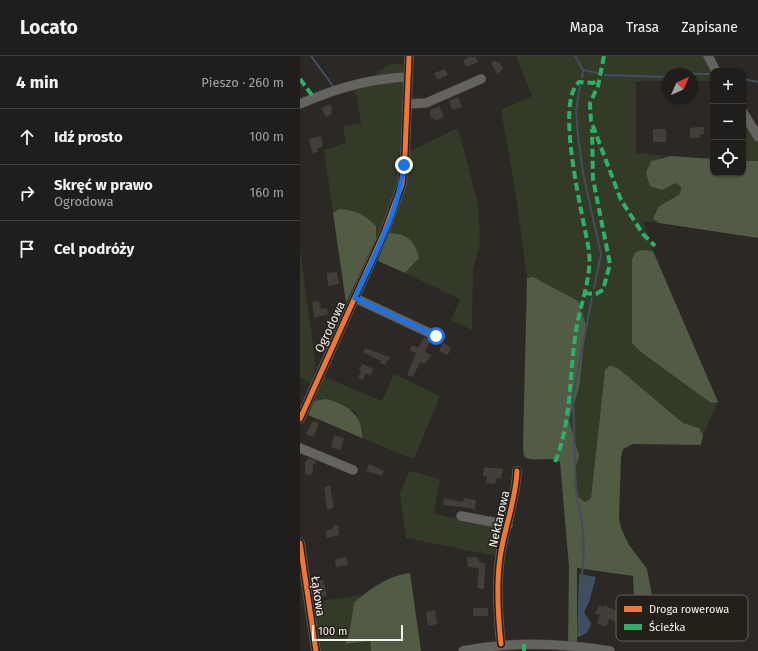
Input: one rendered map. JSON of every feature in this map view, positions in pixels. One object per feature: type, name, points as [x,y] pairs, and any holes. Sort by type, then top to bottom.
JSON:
[{"type":"street","name":"Ogrodowa","points":[[301,415],[384,233],[402,184],[405,154],[409,56]]},
{"type":"street","points":[[708,56],[714,68]]},
{"type":"street","points":[[300,104],[332,90],[392,77],[408,77]]},
{"type":"street","points":[[407,104],[426,103],[481,79]]},
{"type":"street","points":[[746,117],[758,137]]},
{"type":"street","points":[[355,298],[436,336]]},
{"type":"street","points":[[300,448],[353,470]]},
{"type":"street","name":"Nektarowa","points":[[500,644],[498,604],[500,558],[516,487],[517,471]]},
{"type":"street","points":[[461,516],[508,525]]},
{"type":"street","name":"Łąkowa","points":[[300,544],[316,651]]},
{"type":"street","points":[[467,651],[500,644],[583,646],[610,651]]},
{"type":"green space","points":[[516,56],[704,56],[711,68],[710,81],[698,81],[698,68],[662,68],[662,81],[636,81],[636,153],[671,156],[660,157],[661,190],[677,183],[681,187],[680,194],[658,207],[653,219],[659,223],[643,221],[653,251],[641,250],[632,259],[632,343],[711,403],[718,402],[703,435],[699,428],[683,423],[619,369],[610,365],[605,371],[591,498],[585,502],[578,497],[575,469],[579,456],[569,420],[574,407],[578,301],[533,277],[527,278],[515,189],[501,110],[532,96]]},
{"type":"green space","points":[[392,64],[402,64],[404,69],[398,185],[376,239],[339,209],[333,213],[324,150],[346,143],[343,126],[361,123],[357,96],[354,92],[382,69]]},
{"type":"green space","points":[[709,89],[710,89],[710,159]]},
{"type":"green space","points":[[746,123],[758,143],[758,161],[746,161]]},
{"type":"green space","points":[[458,128],[478,204],[480,244],[473,269],[472,330],[451,320],[460,299],[405,273],[419,258],[388,233],[405,188],[410,151]]},
{"type":"green space","points":[[671,156],[710,159],[710,176],[746,176],[746,161],[758,161],[758,238],[659,223],[653,219],[658,207],[680,194],[681,187],[676,183],[662,190],[650,186],[646,173],[651,161]]},
{"type":"green space","points":[[339,209],[359,213],[376,226],[376,239],[346,303],[333,213]]},
{"type":"green space","points":[[388,233],[405,236],[415,246],[419,258],[405,273],[378,261]]},
{"type":"green space","points":[[300,250],[316,367],[311,384],[300,377]]},
{"type":"green space","points":[[641,250],[653,251],[718,402],[711,403],[641,352],[632,343],[632,259],[636,252]]},
{"type":"green space","points":[[533,277],[578,301],[586,325],[579,388],[569,420],[579,456],[575,469],[578,497],[585,502],[591,498],[605,370],[610,365],[619,369],[683,423],[699,428],[703,435],[701,445],[633,444],[623,449],[621,457],[619,518],[621,528],[629,545],[647,569],[652,595],[634,595],[633,576],[577,568],[577,642],[568,642],[569,567],[560,462],[551,459],[529,459],[524,457],[527,278]]},
{"type":"green space","points":[[394,374],[440,396],[414,459],[362,438],[363,430],[355,412],[325,399],[314,401],[324,377],[382,401]]},
{"type":"green space","points":[[325,399],[340,404],[352,411],[360,423],[362,438],[308,415],[314,401]]},
{"type":"green space","points":[[409,471],[440,479],[434,514],[506,529],[497,556],[406,538],[400,493]]},
{"type":"green space","points":[[410,573],[421,651],[371,651],[370,641],[345,644],[349,635],[354,603],[366,592],[387,580]]},
{"type":"green space","points":[[363,595],[354,603],[349,635],[345,644],[370,641],[371,651],[321,651],[313,602]]},
{"type":"water","points":[[579,574],[596,577],[589,602],[584,612],[591,623],[587,633],[577,637]]},
{"type":"building","points":[[470,56],[473,58],[475,56],[478,62],[466,67],[463,61]]},
{"type":"building","points":[[496,60],[497,63],[500,62],[503,69],[497,74],[491,62]]},
{"type":"building","points":[[445,69],[448,75],[437,80],[434,73]]},
{"type":"building","points":[[458,97],[462,107],[452,110],[449,101]]},
{"type":"building","points":[[330,104],[333,110],[331,111],[332,114],[326,117],[321,108]]},
{"type":"building","points":[[439,106],[444,117],[435,121],[434,118],[431,119],[430,110]]},
{"type":"building","points":[[704,127],[704,134],[700,134],[700,138],[690,138],[690,128]]},
{"type":"building","points":[[653,129],[666,129],[666,142],[653,142]]},
{"type":"building","points":[[321,136],[323,147],[317,148],[318,152],[312,153],[309,139]]},
{"type":"building","points":[[337,272],[339,284],[328,286],[327,273]]},
{"type":"building","points":[[319,301],[321,309],[327,308],[328,314],[314,318],[312,302]]},
{"type":"building","points":[[424,337],[430,340],[425,352],[431,355],[425,364],[420,362],[413,377],[407,375],[416,353],[409,350],[412,345],[418,348]]},
{"type":"building","points":[[443,343],[451,347],[448,355],[439,351]]},
{"type":"building","points":[[365,348],[390,357],[385,365],[380,363],[381,361],[363,352]]},
{"type":"building","points":[[362,364],[374,369],[370,376],[366,373],[363,380],[358,378],[361,371],[359,370]]},
{"type":"building","points":[[313,421],[319,423],[314,437],[306,434]]},
{"type":"building","points":[[334,435],[344,438],[341,450],[331,447]]},
{"type":"building","points":[[308,458],[316,461],[315,464],[313,464],[312,475],[305,474],[305,463]]},
{"type":"building","points":[[369,464],[384,471],[382,476],[366,471]]},
{"type":"building","points":[[484,467],[503,469],[501,479],[497,478],[495,484],[486,483],[487,476],[483,476]]},
{"type":"building","points":[[330,485],[334,508],[327,510],[324,488]]},
{"type":"building","points":[[444,498],[463,502],[464,498],[476,500],[475,509],[443,505]]},
{"type":"building","points":[[338,525],[339,535],[327,538],[326,530],[333,529],[333,526]]},
{"type":"building","points":[[347,557],[348,565],[336,567],[335,559]]},
{"type":"building","points":[[467,557],[476,557],[480,563],[485,563],[484,589],[477,588],[479,568],[468,567]]},
{"type":"building","points":[[323,580],[327,596],[319,597],[318,581]]},
{"type":"building","points":[[599,605],[603,607],[604,605],[616,611],[616,622],[609,619],[606,627],[597,623],[600,615],[595,614]]},
{"type":"building","points":[[473,608],[488,608],[488,616],[473,616]]},
{"type":"building","points":[[435,610],[437,624],[428,626],[426,612]]},
{"type":"waterway","points":[[311,56],[333,86]]},
{"type":"waterway","points":[[575,56],[583,70],[597,73]]},
{"type":"waterway","points":[[582,77],[583,70]]},
{"type":"waterway","points":[[698,74],[710,74]]},
{"type":"waterway","points":[[605,75],[662,77]]},
{"type":"waterway","points":[[746,80],[758,82]]},
{"type":"waterway","points":[[580,86],[576,111],[578,135],[583,173],[601,254],[594,288]]},
{"type":"waterway","points":[[582,575],[584,536],[576,497],[573,396],[592,298]]},
{"type":"marked path","points":[[604,56],[598,86],[590,103],[591,121],[621,200],[643,234],[655,246]]},
{"type":"marked path","points":[[300,79],[314,98]]},
{"type":"marked path","points":[[555,462],[567,414],[576,331],[589,271],[589,251],[573,162],[569,113],[572,94],[579,82],[593,83],[599,80]]},
{"type":"marked path","points":[[584,293],[596,294],[603,290],[610,264],[593,179],[592,129]]},
{"type":"marked path","points":[[524,644],[524,651]]},
{"type":"cycle path","points":[[300,419],[384,233],[402,184],[405,154],[409,56]]},
{"type":"cycle path","points":[[501,644],[498,579],[502,547],[514,493],[517,471]]},
{"type":"cycle path","points":[[300,543],[316,651]]},
{"type":"route","points":[[404,165],[402,184],[396,201],[384,233],[355,298],[436,336]]}]
